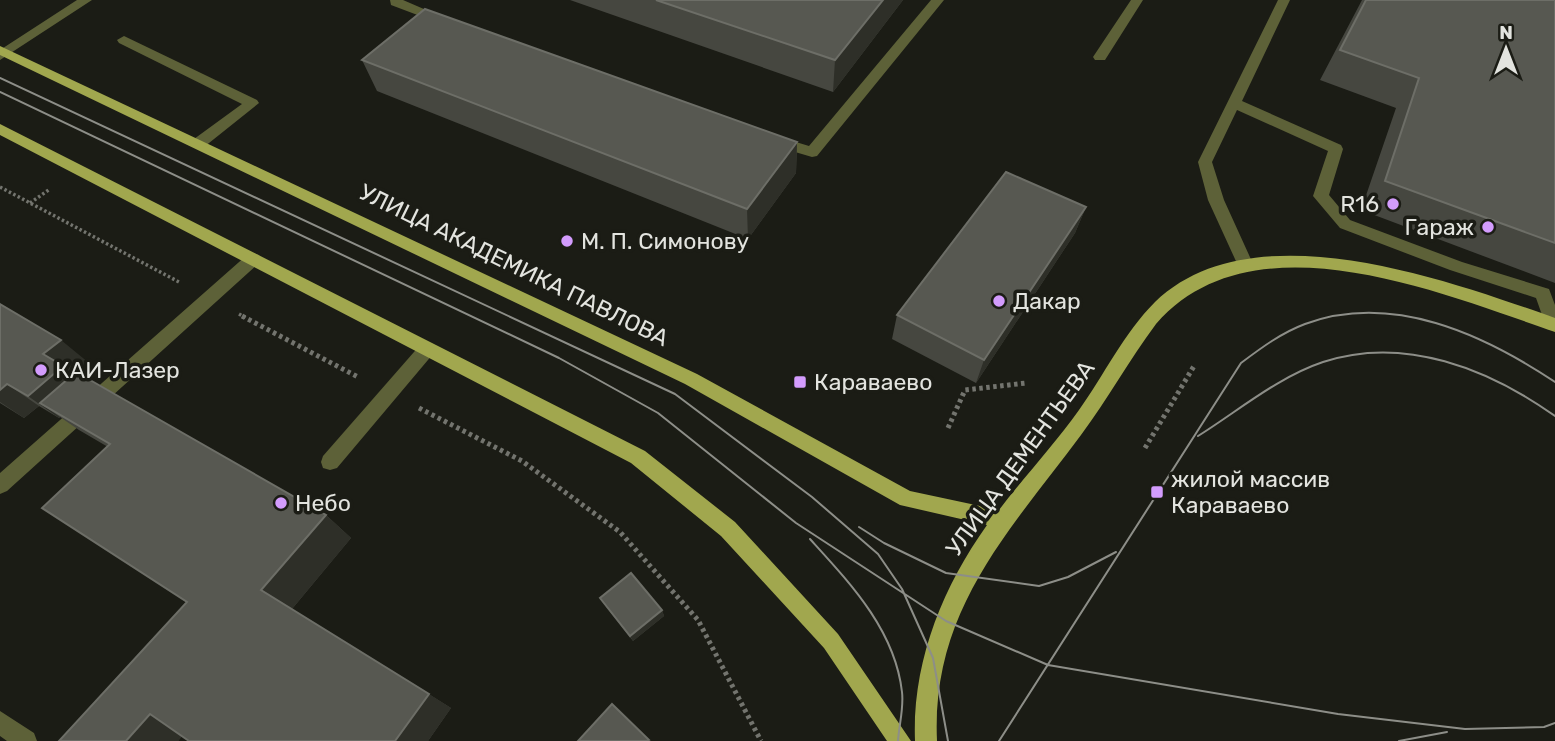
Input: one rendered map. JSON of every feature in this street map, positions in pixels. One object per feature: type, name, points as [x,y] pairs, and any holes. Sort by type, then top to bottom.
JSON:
[{"type":"main road","name":"УЛИЦА АКАДЕМИКА ПАВЛОВА","points":[[2,53],[199,143],[691,379],[907,499],[1004,520]]},
{"type":"main road","points":[[0,129],[638,457],[728,528],[831,641],[900,741]]},
{"type":"main road","name":"УЛИЦА ДЕМЕНТЬЕВА","points":[[926,741],[925,727],[933,657],[967,576],[1004,520],[1085,415],[1162,306],[1213,274],[1273,261],[1352,266],[1484,299],[1554,324]]},
{"type":"street","points":[[2,53],[86,0]]},
{"type":"street","points":[[397,0],[395,2],[460,26]]},
{"type":"street","points":[[759,136],[811,152],[938,0]]},
{"type":"street","points":[[1100,57],[1137,0]]},
{"type":"street","points":[[1246,266],[1216,200],[1205,162],[1284,0]]},
{"type":"street","points":[[124,40],[252,103],[199,143]]},
{"type":"street","points":[[1234,103],[1336,149],[1321,196],[1345,224],[1456,266],[1543,294],[1554,324]]},
{"type":"street","points":[[0,485],[253,260]]},
{"type":"street","points":[[330,462],[427,349]]},
{"type":"street","points":[[0,722],[26,741]]},
{"type":"path","points":[[0,187],[522,461],[620,532],[698,620],[761,741]]},
{"type":"path","points":[[1145,448],[1194,366]]},
{"type":"path","points":[[948,429],[964,390],[1026,383]]},
{"type":"building","points":[[656,0],[883,0],[835,60]]},
{"type":"building","points":[[1366,0],[1555,0],[1555,243],[1385,181],[1419,78],[1340,50]]},
{"type":"building","points":[[425,9],[797,142],[747,209],[362,60]]},
{"type":"building","points":[[1006,172],[1086,207],[984,360],[897,315]]},
{"type":"building","name":"КАИ-Лазер","points":[[0,304],[61,340],[43,354],[63,366],[28,396],[7,384],[0,390]]},
{"type":"building","points":[[76,372],[326,515],[261,590],[429,694],[395,741],[189,741],[150,714],[126,741],[59,741],[187,602],[42,508],[110,444],[40,403]]},
{"type":"building","points":[[631,573],[662,610],[630,636],[600,598]]},
{"type":"building","points":[[612,704],[649,740],[578,741]]},
{"type":"tram line","points":[[0,78],[675,394],[812,497],[878,554],[904,594]]},
{"type":"tram line","points":[[0,92],[559,358],[658,413],[796,523],[904,594]]},
{"type":"tram line","points":[[1048,665],[1241,363],[1288,332],[1305,324],[1338,315],[1371,313],[1403,316],[1436,323],[1467,334],[1498,348],[1555,382]]},
{"type":"tram line","points":[[1198,436],[1274,385],[1306,368],[1354,355],[1384,352],[1445,361],[1474,371],[1502,384],[1555,416]]},
{"type":"tram line","points":[[859,527],[884,543],[946,573],[1039,586],[1068,577],[1116,552]]},
{"type":"tram line","points":[[810,539],[855,590],[890,648],[898,669],[902,692],[898,741]]},
{"type":"tram line","points":[[904,594],[946,621],[1048,665]]},
{"type":"tram line","points":[[904,594],[933,658],[948,741]]},
{"type":"tram line","points":[[999,741],[1048,665]]},
{"type":"tram line","points":[[1048,665],[1338,714],[1465,729],[1544,727],[1555,723]]},
{"type":"tram line","points":[[1399,741],[1447,732]]},
{"type":"place","name":"R16","points":[[1393,204]]},
{"type":"place","name":"Гараж","points":[[1488,227]]},
{"type":"place","name":"М. П. Симонову","points":[[567,241]]},
{"type":"place","name":"Дакар","points":[[999,301]]},
{"type":"place","name":"КАИ-Лазер","points":[[41,370]]},
{"type":"place","name":"Караваево","points":[[800,382]]},
{"type":"place","name":"жилой массив Караваево","points":[[1157,492]]},
{"type":"place","name":"Небо","points":[[281,503]]}]
